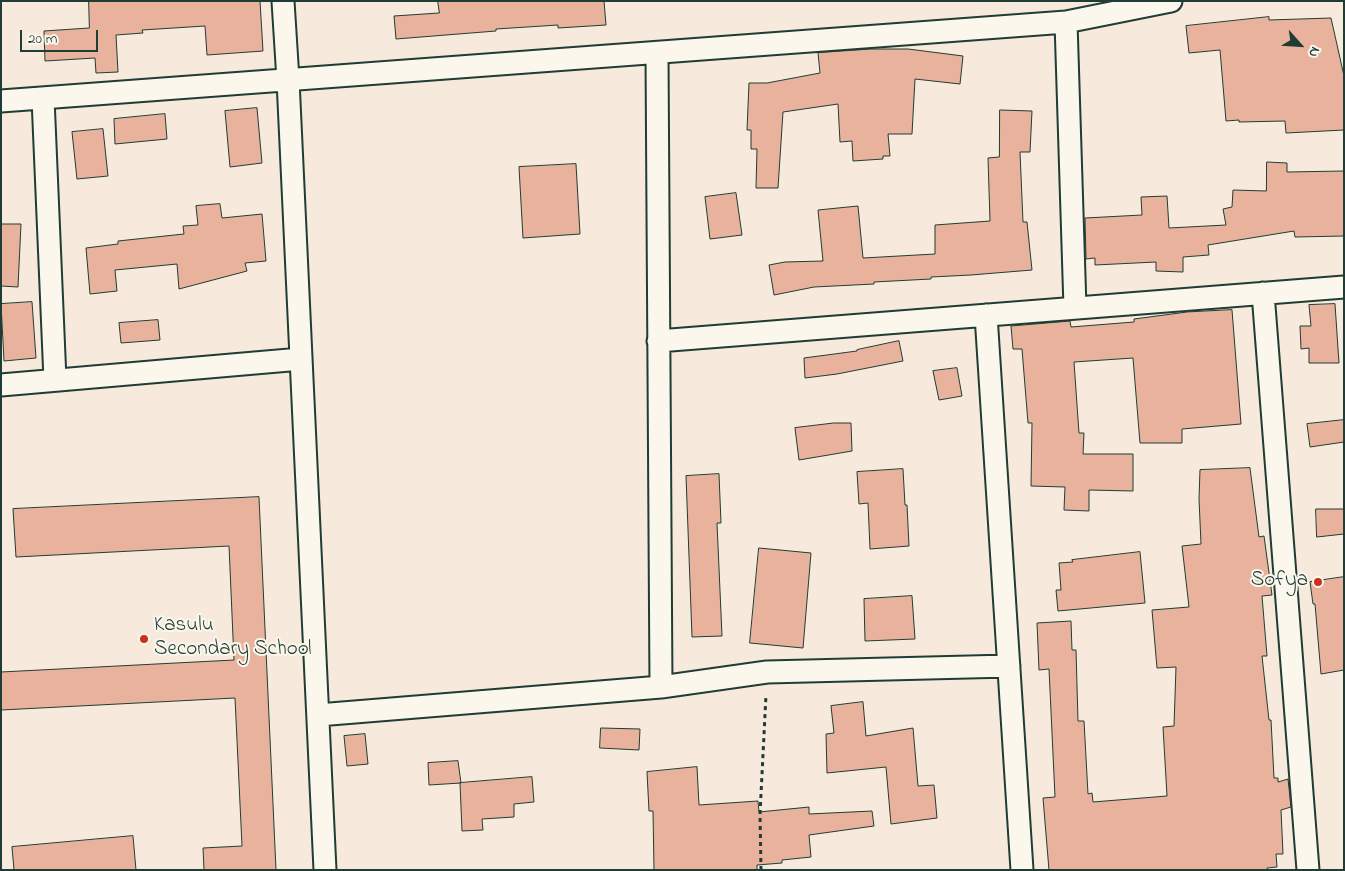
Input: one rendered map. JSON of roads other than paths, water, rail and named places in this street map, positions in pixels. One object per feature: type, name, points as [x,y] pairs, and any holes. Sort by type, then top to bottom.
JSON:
[{"type":"street","points":[[283,1],[325,870]]},
{"type":"street","points":[[1,101],[657,54],[1066,22],[1170,1]]},
{"type":"street","points":[[1066,22],[1075,308]]},
{"type":"street","points":[[657,54],[661,687]]},
{"type":"street","points":[[43,98],[55,380]]},
{"type":"street","points":[[658,341],[1344,286]]},
{"type":"street","points":[[1263,293],[1308,870]]},
{"type":"street","points":[[986,315],[1022,870]]},
{"type":"street","points":[[1,385],[301,358]]},
{"type":"street","points":[[318,715],[661,687],[767,672],[1009,666]]},
{"type":"place","name":"Sofya","points":[[1318,582]]},
{"type":"place","name":"Kasulu Secondary School","points":[[144,639]]}]
